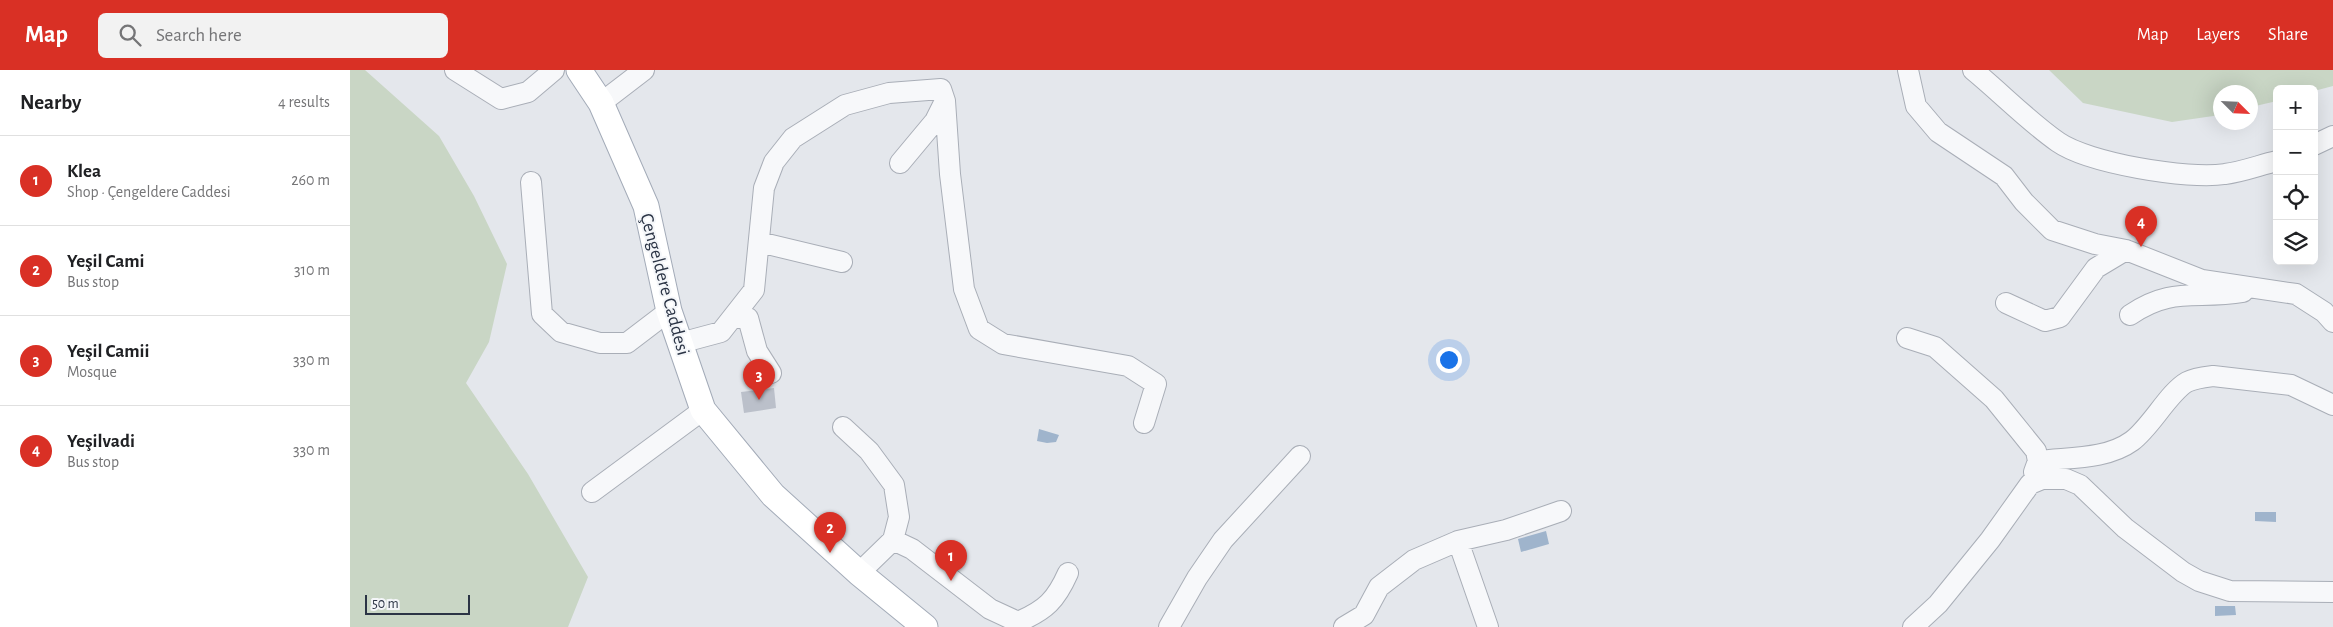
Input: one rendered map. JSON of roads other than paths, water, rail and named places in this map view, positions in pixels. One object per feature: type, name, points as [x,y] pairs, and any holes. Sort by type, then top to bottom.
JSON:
[{"type":"main road","name":"Çengeldere Caddesi","points":[[579,70],[601,103],[646,206],[669,311],[703,410],[773,494],[859,573],[925,627]]},
{"type":"street","points":[[455,70],[501,99],[528,92],[554,70]]},
{"type":"street","points":[[601,103],[644,70]]},
{"type":"street","points":[[1908,70],[1916,106],[1938,132],[2004,176],[2024,202],[2052,230],[2095,244],[2126,250],[2202,280],[2296,294],[2324,312],[2333,322]]},
{"type":"street","points":[[1973,70],[2058,142],[2084,155],[2125,165],[2194,175],[2224,174],[2273,162]]},
{"type":"street","points":[[680,343],[721,332],[754,290],[764,188],[774,162],[793,138],[845,105],[889,93],[941,89],[945,101],[950,174],[964,289],[979,329],[1003,344],[1128,366],[1156,384],[1144,423]]},
{"type":"street","points":[[900,163],[935,121],[945,101]]},
{"type":"street","points":[[2318,143],[2333,136]]},
{"type":"street","points":[[531,182],[542,314],[561,332],[600,343],[627,343],[669,311]]},
{"type":"street","points":[[759,242],[842,262]]},
{"type":"street","points":[[2006,303],[2045,321],[2060,317],[2096,268],[2126,250]]},
{"type":"street","points":[[2130,316],[2155,300],[2178,294],[2218,296],[2265,289]]},
{"type":"street","points":[[733,318],[748,318],[757,351],[771,373]]},
{"type":"street","points":[[1907,338],[1935,347],[1994,399],[2036,451],[2038,460],[2030,484],[1985,548],[1938,604],[1914,627]]},
{"type":"street","points":[[2038,460],[2094,455],[2118,449],[2132,441],[2187,382],[2201,378],[2213,376],[2291,385],[2333,405]]},
{"type":"street","points":[[592,492],[703,410]]},
{"type":"street","points":[[843,426],[869,451],[894,485],[899,517],[893,540],[859,573]]},
{"type":"street","points":[[1169,627],[1197,578],[1223,540],[1300,456]]},
{"type":"street","points":[[2030,484],[2042,479],[2066,479],[2080,486],[2125,528],[2183,572],[2199,581],[2230,591],[2333,592]]},
{"type":"street","points":[[1344,627],[1369,621],[1379,587],[1414,560],[1458,541],[1506,530],[1561,511]]},
{"type":"street","points":[[893,540],[912,549],[990,609],[1016,624],[1033,616],[1057,596],[1068,573]]},
{"type":"street","points":[[1458,541],[1488,627]]},
{"type":"water","points":[[1039,429],[1059,435],[1056,442],[1037,441]]},
{"type":"water","points":[[2255,512],[2276,512],[2276,522],[2255,521]]},
{"type":"water","points":[[1546,531],[1549,544],[1521,552],[1518,539]]},
{"type":"water","points":[[2215,606],[2235,606],[2236,615],[2215,616]]},
{"type":"place","name":"Yeşilvadi","points":[[2141,247]]},
{"type":"place","name":"Yeşil Camii","points":[[759,400]]},
{"type":"place","name":"Yeşil Cami","points":[[830,553]]},
{"type":"place","name":"Klea","points":[[951,581]]}]
